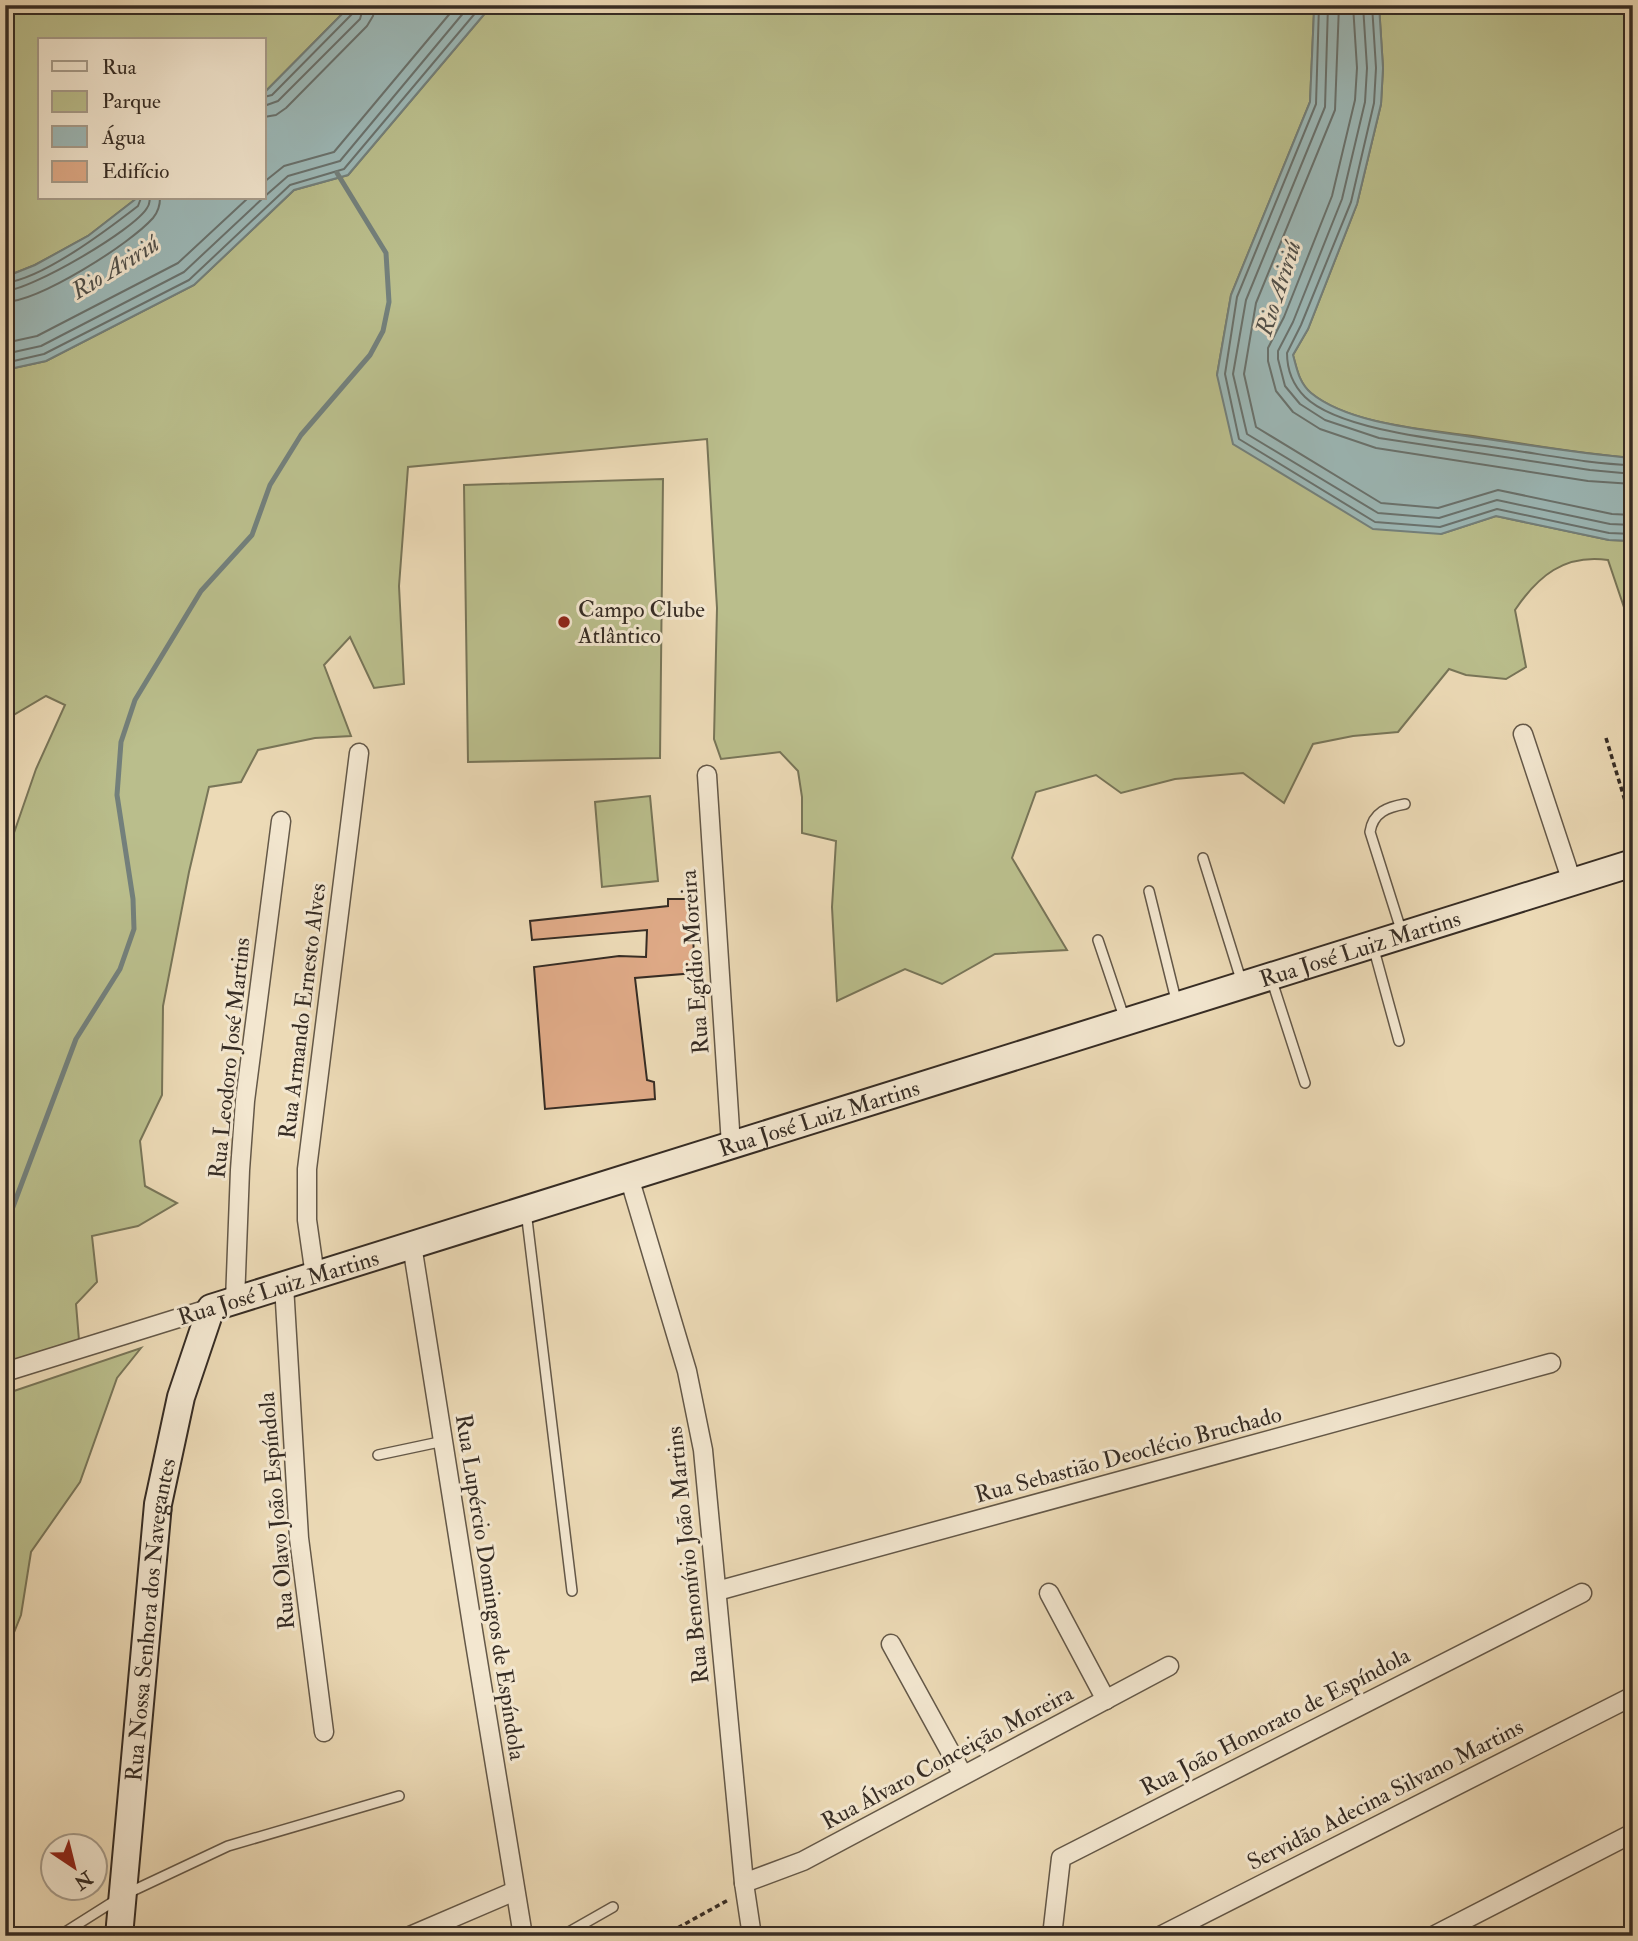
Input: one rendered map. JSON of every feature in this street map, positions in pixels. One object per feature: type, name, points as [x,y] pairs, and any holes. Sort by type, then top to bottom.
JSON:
[{"type":"main road","name":"Rua José Luiz Martins","points":[[223,1304],[1633,863]]},
{"type":"main road","name":"Rua Nossa Senhora dos Navegantes","points":[[118,1936],[158,1504],[181,1397],[223,1304]]},
{"type":"street","points":[[1523,734],[1572,882]]},
{"type":"street","name":"Rua Armando Ernesto Alves","points":[[315,1276],[306,1208],[307,1168],[359,753]]},
{"type":"street","name":"Rua Egídio Moreira","points":[[707,775],[731,1145]]},
{"type":"street","name":"Rua Leodoro José Martins","points":[[223,1304],[281,821]]},
{"type":"street","name":"Rua Benonívio João Martins","points":[[629,1177],[687,1371],[703,1450],[744,1887],[752,1936]]},
{"type":"street","name":"Rua Lupércio Domingos de Espíndola","points":[[412,1245],[523,1936]]},
{"type":"street","name":"Rua Olavo João Espíndola","points":[[284,1285],[299,1538],[324,1732]]},
{"type":"street","name":"Rua José Luiz Martins","points":[[5,1372],[223,1304]]},
{"type":"street","name":"Rua Sebastião Deoclécio Bruchado","points":[[717,1591],[1551,1363]]},
{"type":"street","points":[[1049,1593],[1107,1700]]},
{"type":"street","name":"Rua João Honorato de Espíndola","points":[[1052,1936],[1060,1858],[1582,1593]]},
{"type":"street","points":[[891,1644],[963,1775]]},
{"type":"street","name":"Rua Álvaro Conceição Moreira","points":[[744,1887],[803,1861],[1169,1666]]},
{"type":"street","name":"Servidão Adecina Silvano Martins","points":[[1160,1936],[1633,1696]]},
{"type":"street","points":[[1433,1936],[1633,1833]]},
{"type":"street","points":[[410,1936],[515,1891]]},
{"type":"lane","points":[[1403,935],[1370,832],[1371,823],[1381,811],[1405,804]]},
{"type":"lane","points":[[1203,858],[1242,985]]},
{"type":"lane","points":[[1149,891],[1177,1005]]},
{"type":"lane","points":[[1098,940],[1125,1022]]},
{"type":"lane","points":[[1372,944],[1399,1041]]},
{"type":"lane","points":[[1270,976],[1305,1083]]},
{"type":"lane","points":[[526,1209],[572,1591]]},
{"type":"lane","points":[[378,1455],[443,1441]]},
{"type":"lane","points":[[59,1936],[122,1896],[228,1846],[399,1796]]},
{"type":"lane","points":[[562,1936],[613,1907]]},
{"type":"path","points":[[1606,738],[1633,827]]},
{"type":"path","points":[[663,1936],[744,1887]]},
{"type":"green space","points":[[5,5],[351,5],[266,91],[266,38],[38,38],[38,200],[134,200],[88,236],[35,265],[5,277]]},
{"type":"green space","points":[[492,5],[1312,5],[1314,11],[1310,102],[1231,295],[1217,375],[1441,534],[1496,516],[1609,540],[1633,541],[1633,634],[1608,560],[1578,560],[1565,564],[1543,578],[1515,610],[1526,667],[1506,679],[1466,675],[1449,669],[1398,732],[1353,736],[1313,744],[1284,803],[1243,773],[1175,779],[1121,793],[1096,775],[1036,792],[1012,858],[1067,950],[995,954],[942,984],[905,969],[837,1001],[832,907],[836,841],[802,833],[802,797],[798,771],[780,752],[721,759],[714,739],[717,608],[707,439],[408,467],[399,586],[404,684],[374,688],[350,637],[324,665],[351,736],[315,738],[258,750],[241,782],[209,787],[189,872],[163,1006],[162,1095],[140,1141],[145,1186],[177,1203],[138,1226],[92,1236],[97,1282],[76,1304],[79,1340],[5,1363],[5,859],[36,769],[65,705],[46,696],[5,720],[5,370],[46,361],[194,285],[294,190],[348,175]]},
{"type":"green space","points":[[1379,5],[1633,5],[1633,458],[1575,452],[1368,419],[1327,404],[1311,393],[1301,380],[1293,355],[1308,329],[1357,204],[1381,104],[1383,68]]},
{"type":"green space","name":"Campo Clube Atlântico","points":[[663,479],[660,758],[468,762],[464,485]]},
{"type":"green space","points":[[650,796],[658,881],[602,887],[595,802]]},
{"type":"green space","points":[[141,1348],[117,1378],[80,1482],[31,1552],[21,1615],[5,1655],[5,1394]]},
{"type":"water","name":"Rio Aririú","points":[[351,5],[492,5],[348,175],[294,190],[194,285],[46,361],[5,370],[5,277],[35,265],[88,236],[134,200],[266,200],[266,91]]},
{"type":"water","name":"Rio Aririú","points":[[1312,5],[1379,5],[1383,68],[1381,104],[1357,204],[1308,329],[1293,355],[1304,385],[1327,404],[1368,419],[1415,429],[1633,458],[1633,541],[1609,540],[1496,516],[1441,534],[1373,529],[1233,444],[1217,375],[1231,295],[1310,102],[1314,11]]},
{"type":"building","points":[[668,899],[691,899],[695,973],[635,978],[647,1080],[654,1082],[655,1099],[545,1109],[534,967],[619,956],[646,957],[647,930],[532,940],[530,921],[668,906]]},
{"type":"waterway","points":[[5,1228],[76,1039],[120,969],[134,929],[133,899],[117,795],[121,742],[135,700],[201,591],[252,535],[270,485],[301,435],[370,355],[383,331],[389,302],[386,253],[337,173]]},
{"type":"waterway","points":[[5,1354],[6,1358]]},
{"type":"place","name":"Campo Clube Atlântico","points":[[564,622]]}]
